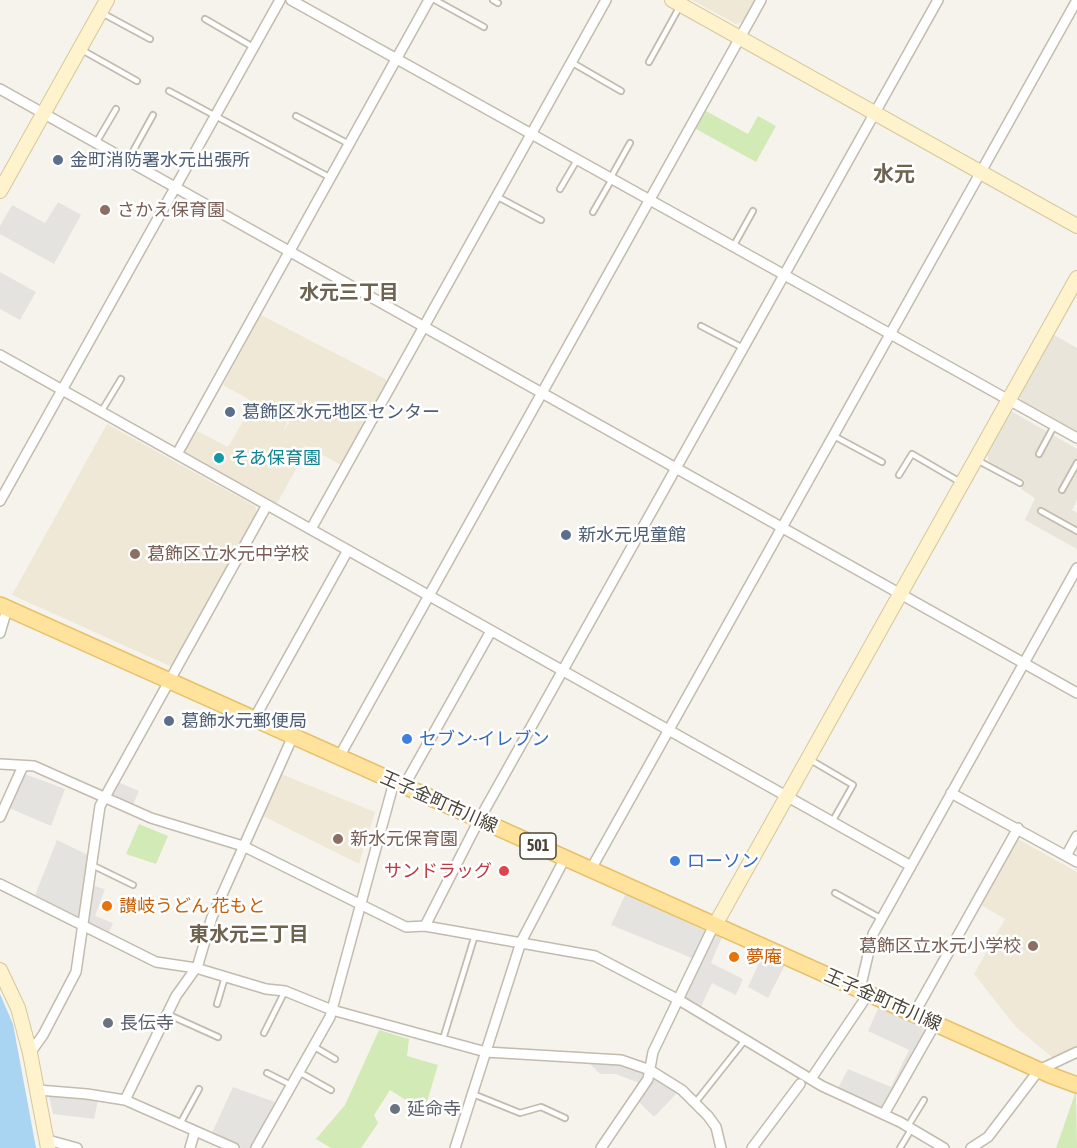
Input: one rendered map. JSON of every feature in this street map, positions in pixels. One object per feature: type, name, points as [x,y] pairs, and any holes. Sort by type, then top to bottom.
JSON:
[{"type":"main road","name":"王子金町市川線","points":[[4,607],[935,1024],[1077,1085]]},
{"type":"street","points":[[0,501],[280,0]]},
{"type":"street","points":[[291,0],[1077,438]]},
{"type":"street","points":[[177,454],[429,0]]},
{"type":"street","points":[[310,529],[606,0]]},
{"type":"street","points":[[339,757],[761,0]]},
{"type":"street","points":[[426,926],[479,820],[938,0]]},
{"type":"street","points":[[591,869],[1077,0]]},
{"type":"street","points":[[676,2],[1077,226]]},
{"type":"street","points":[[0,191],[104,6]]},
{"type":"street","points":[[0,89],[422,328],[1077,693]]},
{"type":"street","points":[[602,1148],[648,1079],[653,1052],[715,925],[1077,278]]},
{"type":"street","points":[[0,356],[911,866]]},
{"type":"street","points":[[30,1053],[43,1035],[76,972],[100,806],[267,505]]},
{"type":"street","points":[[254,719],[348,550]]},
{"type":"street","points":[[811,1079],[864,991],[873,934],[1077,568]]},
{"type":"street","points":[[0,633],[4,607]]},
{"type":"street","points":[[256,1148],[332,1010],[360,907],[399,784],[491,631]]},
{"type":"street","points":[[125,1100],[167,1014],[197,968],[212,917],[293,736]]},
{"type":"street","points":[[0,764],[34,766],[151,818],[243,846],[360,907],[406,927],[426,926],[595,956],[679,1000],[811,1079],[910,1127],[944,1148]]},
{"type":"street","points":[[0,817],[23,766]]},
{"type":"street","points":[[951,793],[1077,862]]},
{"type":"street","points":[[914,1014],[1018,828]]},
{"type":"street","points":[[1066,856],[1077,836]]},
{"type":"street","points":[[455,1148],[520,942],[566,858]]},
{"type":"street","points":[[0,884],[156,962],[197,968],[266,989],[285,991],[332,1010],[486,1052],[621,1060],[650,1070],[667,1078],[696,1103],[716,1127],[721,1148]]},
{"type":"street","points":[[0,970],[18,1008],[30,1053],[48,1144],[77,1148]]},
{"type":"street","points":[[884,1114],[935,1024]]},
{"type":"street","points":[[971,1148],[988,1137],[1039,1070],[1077,1052]]},
{"type":"street","points":[[752,1148],[800,1083]]},
{"type":"street","points":[[38,1090],[125,1100],[234,1148]]},
{"type":"street","points":[[190,1148],[195,1131]]},
{"type":"lane","points":[[435,0],[484,27]]},
{"type":"lane","points":[[649,62],[676,2]]},
{"type":"lane","points":[[104,6],[150,39]]},
{"type":"lane","points":[[205,19],[253,47]]},
{"type":"lane","points":[[80,48],[137,81]]},
{"type":"lane","points":[[571,62],[621,91]]},
{"type":"lane","points":[[169,91],[331,178]]},
{"type":"lane","points":[[96,145],[116,109]]},
{"type":"lane","points":[[127,162],[153,115]]},
{"type":"lane","points":[[296,116],[349,145]]},
{"type":"lane","points":[[593,212],[630,143]]},
{"type":"lane","points":[[560,189],[578,160]]},
{"type":"lane","points":[[496,196],[541,220]]},
{"type":"lane","points":[[732,247],[753,211]]},
{"type":"lane","points":[[701,326],[743,348]]},
{"type":"lane","points":[[101,412],[121,379]]},
{"type":"lane","points":[[1039,454],[1054,426]]},
{"type":"lane","points":[[833,435],[882,462]]},
{"type":"lane","points":[[899,475],[912,454],[962,483]]},
{"type":"lane","points":[[976,459],[1020,483]]},
{"type":"lane","points":[[1062,490],[1077,463]]},
{"type":"lane","points":[[1041,511],[1077,531]]},
{"type":"lane","points":[[808,759],[853,785],[832,822]]},
{"type":"lane","points":[[92,865],[133,885]]},
{"type":"lane","points":[[835,893],[882,919]]},
{"type":"lane","points":[[443,1039],[475,935]]},
{"type":"lane","points":[[217,1004],[225,977]]},
{"type":"lane","points":[[264,1033],[285,991]]},
{"type":"lane","points":[[167,1014],[218,1037]]},
{"type":"lane","points":[[696,1103],[745,1040]]},
{"type":"lane","points":[[313,1046],[334,1059]]},
{"type":"lane","points":[[299,1072],[331,1090]]},
{"type":"lane","points":[[267,1073],[291,1085]]},
{"type":"lane","points":[[180,1124],[199,1089]]},
{"type":"lane","points":[[472,1094],[520,1113],[541,1107],[565,1118]]},
{"type":"lane","points":[[900,1148],[924,1100]]},
{"type":"shaded area","points":[[692,0],[755,0],[743,22],[736,24]]},
{"type":"shaded area","points":[[58,202],[81,215],[54,264],[0,234],[0,226],[12,205],[45,223]]},
{"type":"shaded area","points":[[0,272],[36,292],[20,320],[0,309]]},
{"type":"shaded area","points":[[261,315],[389,381],[341,465],[299,442],[308,448],[276,505],[181,453],[195,430],[228,447],[253,404],[287,422],[283,433],[289,422],[223,385]]},
{"type":"shaded area","points":[[1054,335],[1077,348],[1077,433],[1021,401],[1019,397]]},
{"type":"shaded area","points":[[1011,411],[1077,449],[1077,500],[1072,510],[1077,513],[1077,549],[1025,520],[1035,498],[1021,489],[1025,481],[989,462],[987,455]]},
{"type":"shaded area","name":"葛飾区立水元中学校","points":[[107,424],[255,506],[257,513],[172,667],[12,595]]},
{"type":"shaded area","points":[[22,773],[65,789],[51,826],[7,807]]},
{"type":"shaded area","name":"新水元保育園","points":[[281,774],[375,812],[359,864],[261,815]]},
{"type":"shaded area","points":[[118,782],[139,791],[133,805],[112,796]]},
{"type":"shaded area","name":"葛飾区立水元小学校","points":[[1018,839],[1077,872],[1077,1046],[1054,1059],[1016,1027],[974,974],[1005,919],[981,905]]},
{"type":"shaded area","points":[[57,840],[88,855],[79,917],[35,895]]},
{"type":"shaded area","points":[[93,886],[105,889],[95,916],[113,923],[109,932],[87,921]]},
{"type":"shaded area","points":[[626,893],[707,932],[694,959],[611,925]]},
{"type":"shaded area","points":[[715,934],[722,937],[711,963],[743,979],[736,995],[712,983],[701,1007],[685,998]]},
{"type":"shaded area","points":[[763,954],[786,963],[768,998],[748,987]]},
{"type":"shaded area","points":[[881,1002],[930,1025],[883,1108],[838,1088],[848,1069],[891,1087],[909,1050],[868,1031]]},
{"type":"shaded area","points":[[589,1063],[617,1064],[645,1072],[639,1083],[616,1074],[600,1074]]},
{"type":"shaded area","points":[[654,1079],[665,1080],[677,1093],[654,1117],[637,1100]]},
{"type":"shaded area","points":[[233,1087],[275,1102],[251,1148],[241,1148],[211,1135]]},
{"type":"shaded area","points":[[49,1096],[98,1100],[94,1119],[53,1114]]},
{"type":"green space","points":[[706,111],[748,134],[758,116],[776,126],[756,162],[696,129]]},
{"type":"green space","points":[[139,824],[168,836],[156,864],[126,854]]},
{"type":"green space","points":[[379,1030],[409,1039],[407,1056],[438,1065],[425,1108],[420,1109],[390,1090],[374,1115],[378,1123],[361,1148],[331,1148],[316,1139],[345,1105]]},
{"type":"green space","points":[[1076,1091],[1077,1148],[1056,1148]]},
{"type":"water","points":[[0,994],[13,1024],[36,1148],[0,1148]]},
{"type":"place","name":"金町消防署水元出張所","points":[[58,160]]},
{"type":"place","name":"さかえ保育園","points":[[105,210]]},
{"type":"place","name":"葛飾区水元地区センター","points":[[230,412]]},
{"type":"place","name":"そあ保育園","points":[[219,458]]},
{"type":"place","name":"新水元児童館","points":[[566,535]]},
{"type":"place","name":"葛飾区立水元中学校","points":[[135,554]]},
{"type":"place","name":"葛飾水元郵便局","points":[[169,721]]},
{"type":"place","name":"セブン-イレブン","points":[[407,739]]},
{"type":"place","name":"新水元保育園","points":[[338,839]]},
{"type":"place","name":"ローソン","points":[[675,861]]},
{"type":"place","name":"サンドラッグ","points":[[504,871]]},
{"type":"place","name":"讃岐うどん 花もと","points":[[107,906]]},
{"type":"place","name":"葛飾区立水元小学校","points":[[1033,946]]},
{"type":"place","name":"夢庵","points":[[734,957]]},
{"type":"place","name":"長伝寺","points":[[108,1023]]},
{"type":"place","name":"延命寺","points":[[395,1109]]},
{"type":"district","name":"水元","points":[[894,174]]},
{"type":"district","name":"水元三丁目","points":[[349,293]]},
{"type":"district","name":"東水元三丁目","points":[[249,935]]}]
